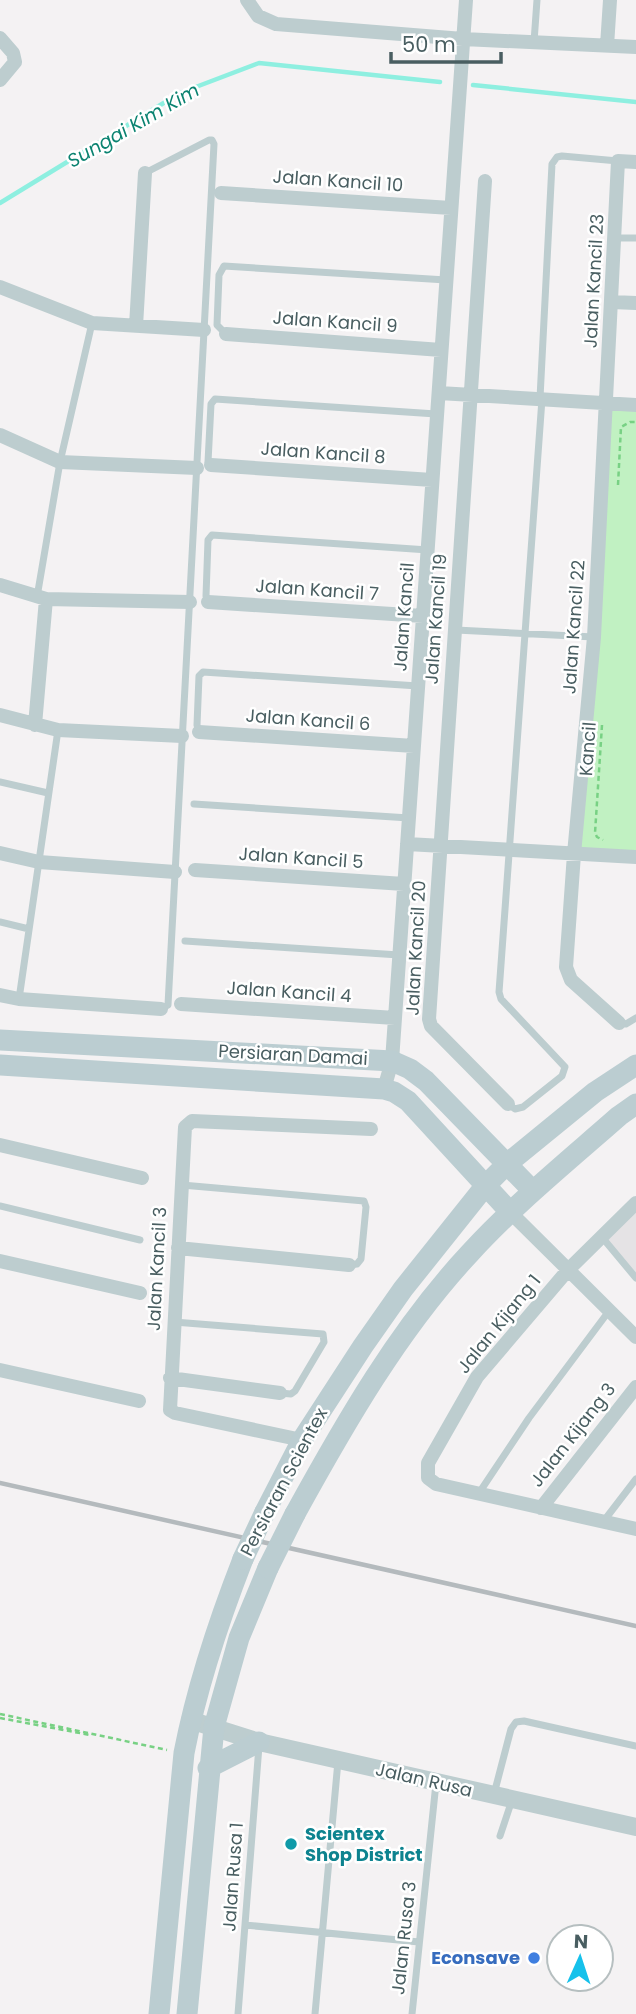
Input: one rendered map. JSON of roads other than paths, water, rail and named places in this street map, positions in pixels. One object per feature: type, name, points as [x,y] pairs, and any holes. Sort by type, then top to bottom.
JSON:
[{"type":"main road","name":"Persiaran Damai","points":[[0,1040],[392,1061],[410,1069],[426,1081],[533,1191]]},
{"type":"main road","name":"Persiaran Damai","points":[[0,1065],[384,1089],[408,1101],[510,1212]]},
{"type":"main road","name":"Persiaran Scientex","points":[[159,2014],[184,1753],[190,1720],[215,1632],[243,1559],[265,1512],[302,1440],[403,1289],[486,1185],[508,1163],[595,1092],[636,1065]]},
{"type":"main road","name":"Persiaran Scientex","points":[[187,2014],[208,1768],[214,1727],[239,1638],[268,1568],[318,1473],[395,1348],[436,1293],[510,1212],[636,1104]]},
{"type":"main road","points":[[208,1768],[259,1742]]},
{"type":"street","points":[[247,0],[258,16],[276,24],[463,39],[636,47]]},
{"type":"street","name":"Jalan Kancil","points":[[384,1089],[392,1061],[466,0]]},
{"type":"street","points":[[607,46],[610,0]]},
{"type":"street","points":[[0,38],[12,51],[15,62],[0,80]]},
{"type":"street","points":[[618,161],[636,162]]},
{"type":"street","name":"Jalan Kancil 23","points":[[607,402],[618,161]]},
{"type":"street","points":[[136,327],[145,173]]},
{"type":"street","name":"Jalan Kancil 19","points":[[441,846],[485,181]]},
{"type":"street","name":"Jalan Kancil 10","points":[[222,193],[451,208]]},
{"type":"street","points":[[0,287],[92,323],[204,330]]},
{"type":"street","points":[[612,302],[636,303]]},
{"type":"street","name":"Jalan Kancil 9","points":[[226,334],[442,350]]},
{"type":"street","points":[[439,393],[636,405]]},
{"type":"street","name":"Jalan Kancil 22","points":[[607,402],[594,637],[574,854],[568,974],[619,1023]]},
{"type":"street","points":[[0,435],[60,462]]},
{"type":"street","name":"Jalan Kancil 8","points":[[60,462],[204,466],[432,480]]},
{"type":"street","points":[[0,585],[41,598],[190,602]]},
{"type":"street","points":[[35,725],[41,598]]},
{"type":"street","name":"Jalan Kancil 7","points":[[208,602],[423,616]]},
{"type":"street","points":[[0,715],[58,730],[182,736]]},
{"type":"street","name":"Jalan Kancil 6","points":[[199,732],[414,746]]},
{"type":"street","points":[[407,844],[636,858]]},
{"type":"street","name":"Jalan Kancil 20","points":[[441,846],[429,1021],[508,1104]]},
{"type":"street","points":[[0,853],[38,862],[175,872]]},
{"type":"street","name":"Jalan Kancil 5","points":[[195,870],[404,884]]},
{"type":"street","points":[[0,995],[19,999],[161,1009]]},
{"type":"street","name":"Jalan Kancil 4","points":[[181,1004],[395,1018]]},
{"type":"street","name":"Jalan Kancil 3","points":[[302,1440],[170,1410],[186,1124],[192,1121],[371,1129]]},
{"type":"street","points":[[0,1145],[142,1178]]},
{"type":"street","name":"Jalan Kijang 1","points":[[479,1494],[436,1484],[428,1478],[428,1463],[477,1377],[568,1270],[636,1203]]},
{"type":"street","points":[[510,1212],[636,1337]]},
{"type":"street","points":[[177,1248],[349,1265]]},
{"type":"street","points":[[0,1261],[140,1293]]},
{"type":"street","points":[[0,1370],[139,1401]]},
{"type":"street","points":[[170,1378],[280,1393]]},
{"type":"street","name":"Jalan Kijang 3","points":[[541,1508],[636,1387]]},
{"type":"street","points":[[479,1494],[636,1529]]},
{"type":"street","name":"Jalan Rusa","points":[[190,1720],[259,1742],[636,1827]]},
{"type":"lane","points":[[534,42],[537,0]]},
{"type":"lane","points":[[145,173],[209,140],[214,144],[204,330],[204,466],[190,602],[168,1005],[161,1009]]},
{"type":"lane","points":[[508,1104],[514,1109],[523,1107],[562,1076],[565,1068],[499,995],[526,634],[552,164],[557,157],[562,156],[618,161]]},
{"type":"lane","points":[[615,238],[636,239]]},
{"type":"lane","points":[[226,334],[217,325],[219,275],[224,266],[446,280]]},
{"type":"lane","points":[[41,598],[60,462],[92,323]]},
{"type":"lane","points":[[204,466],[208,461],[211,404],[215,399],[437,414]]},
{"type":"lane","points":[[208,602],[208,540],[212,536],[428,550]]},
{"type":"lane","points":[[455,630],[594,637]]},
{"type":"lane","points":[[199,732],[199,676],[203,672],[418,686]]},
{"type":"lane","points":[[19,999],[58,730]]},
{"type":"lane","points":[[0,782],[48,793]]},
{"type":"lane","points":[[194,804],[409,818]]},
{"type":"lane","points":[[0,922],[29,929]]},
{"type":"lane","points":[[185,941],[399,955]]},
{"type":"lane","points":[[619,1023],[626,1024],[636,1018]]},
{"type":"lane","points":[[181,1185],[364,1201],[366,1207],[361,1259],[357,1264],[349,1265]]},
{"type":"lane","points":[[0,1206],[141,1240]]},
{"type":"lane","points":[[601,1236],[636,1278]]},
{"type":"lane","points":[[479,1494],[529,1418],[610,1311]]},
{"type":"lane","points":[[174,1322],[323,1334],[324,1342],[295,1391],[291,1395],[280,1393]]},
{"type":"lane","points":[[603,1522],[636,1479]]},
{"type":"lane","points":[[494,1796],[511,1729],[520,1721],[636,1746]]},
{"type":"lane","name":"Jalan Rusa 1","points":[[238,2014],[259,1742]]},
{"type":"lane","points":[[315,2014],[338,1760]]},
{"type":"lane","name":"Jalan Rusa 3","points":[[412,2014],[436,1783]]},
{"type":"lane","points":[[500,1836],[512,1799]]},
{"type":"lane","points":[[245,1924],[419,1942]]},
{"type":"waterway","name":"Sungai Kim Kim","points":[[0,203],[180,93],[259,63],[440,82]]},
{"type":"waterway","name":"Sungai Kim Kim","points":[[473,85],[636,102]]},
{"type":"railway","points":[[0,1483],[636,1626]]},
{"type":"place","name":"Scientex Shop District","points":[[291,1844]]},
{"type":"place","name":"Econsave","points":[[534,1958]]}]
